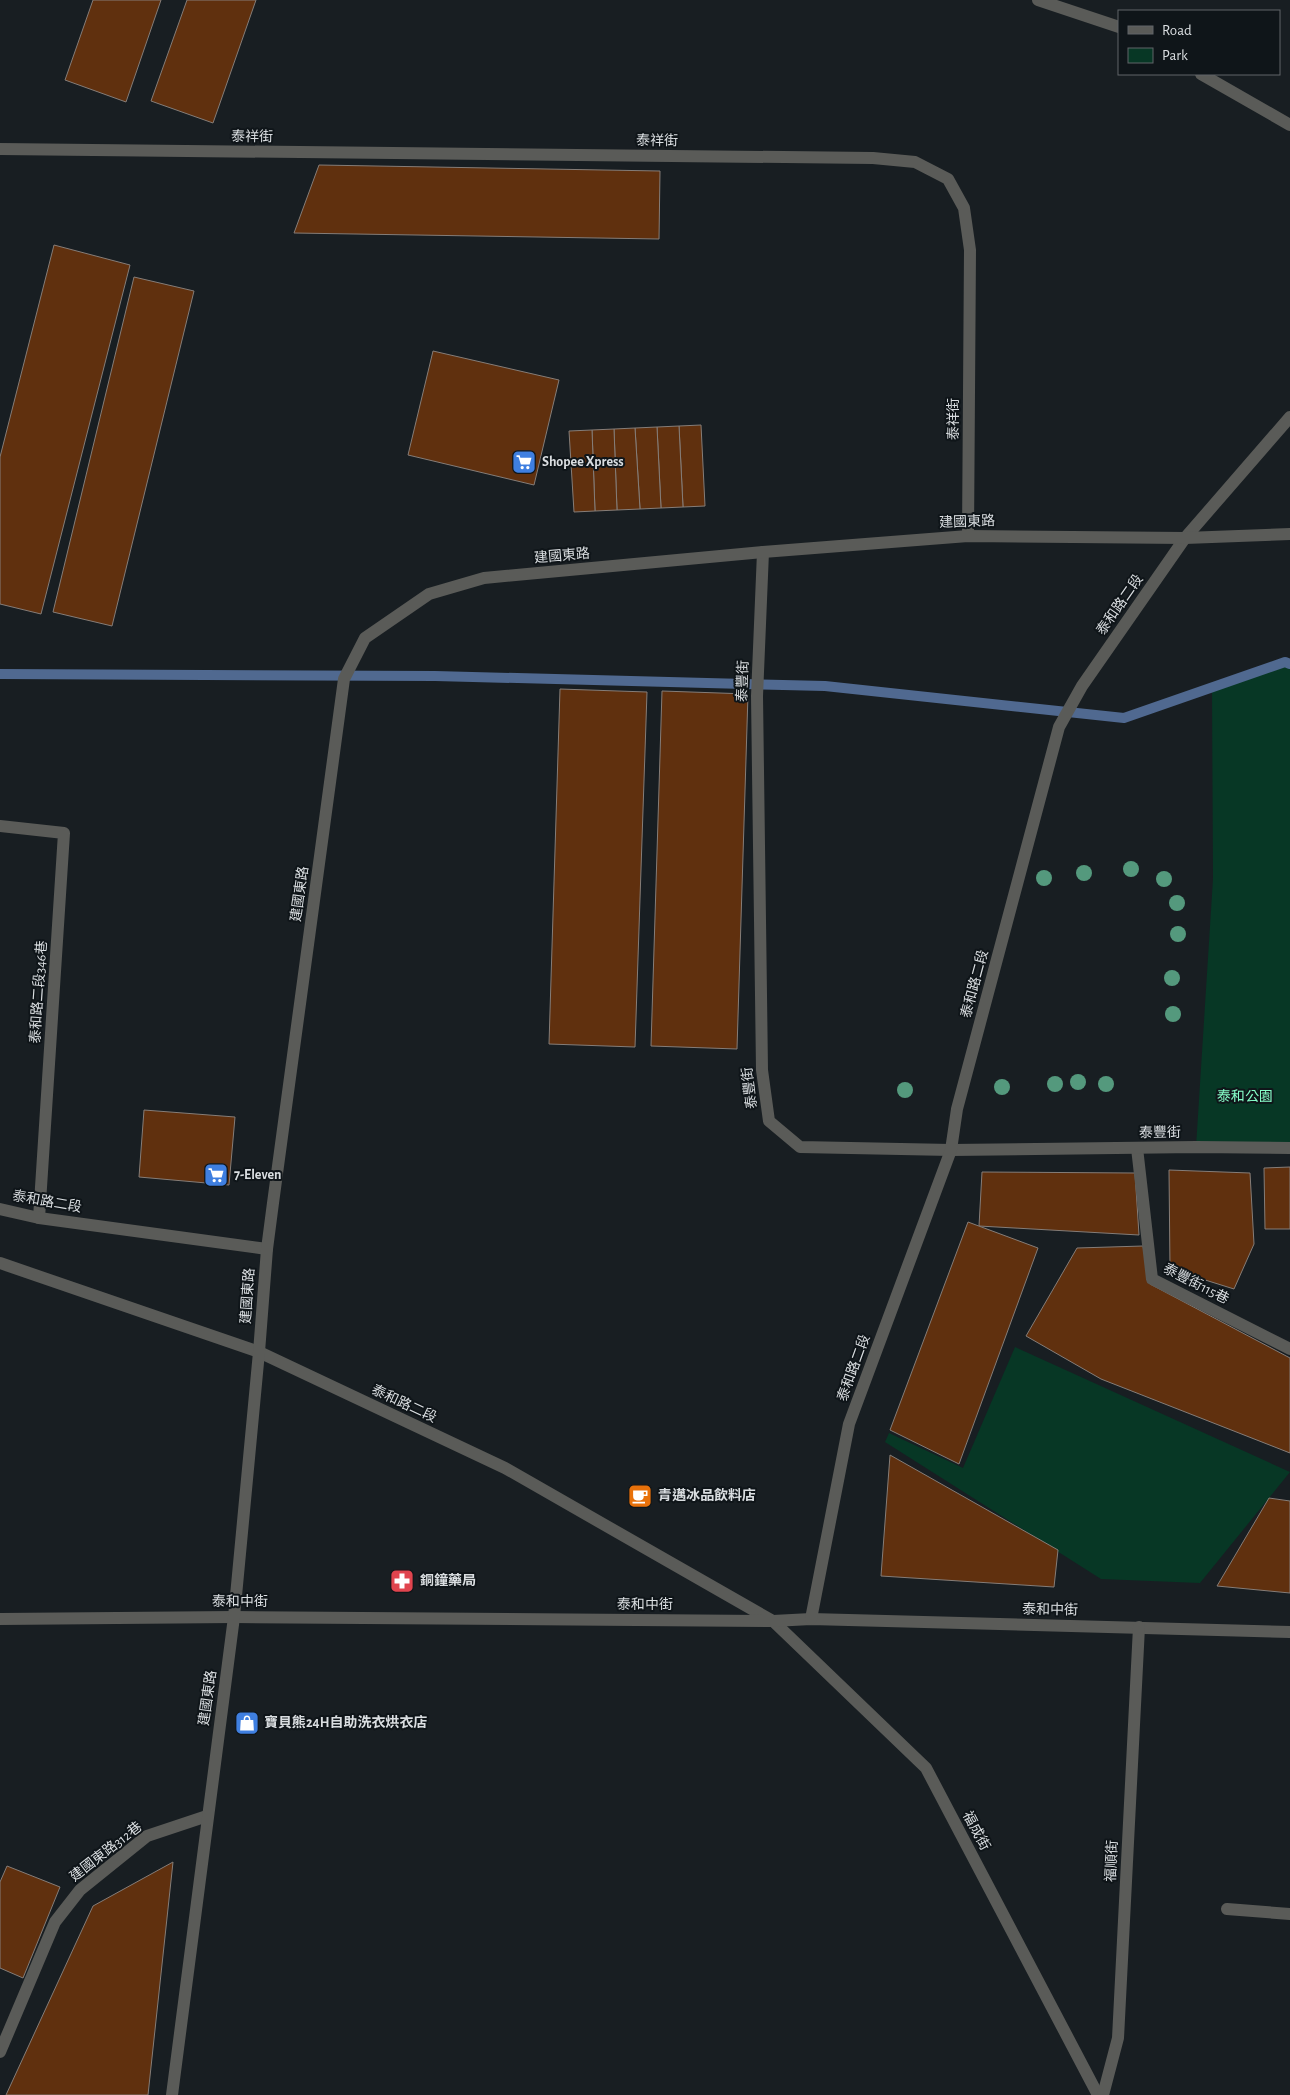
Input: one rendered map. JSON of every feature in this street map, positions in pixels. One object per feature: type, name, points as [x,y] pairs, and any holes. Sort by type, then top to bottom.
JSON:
[{"type":"street","points":[[1038,0],[1118,27]]},
{"type":"street","points":[[1203,75],[1290,125]]},
{"type":"street","name":"泰祥街","points":[[0,149],[873,158],[915,162],[948,179],[964,208],[970,250],[968,536]]},
{"type":"street","name":"泰和路二段","points":[[811,1619],[849,1424],[950,1150],[959,1100],[1059,726],[1082,686],[1186,538],[1290,417]]},
{"type":"street","name":"建國東路","points":[[172,2095],[234,1617],[267,1249],[344,678],[365,638],[429,594],[484,578],[763,552],[968,536],[1186,538],[1290,534]]},
{"type":"street","name":"泰豐街","points":[[763,552],[757,696],[762,1070],[769,1121],[800,1147],[950,1150],[1290,1148]]},
{"type":"street","name":"泰和路二段346巷","points":[[0,826],[64,833],[39,1218]]},
{"type":"street","name":"泰豐街115巷","points":[[1137,1148],[1152,1279],[1290,1349]]},
{"type":"street","name":"泰和路二段","points":[[0,1209],[39,1218],[267,1249]]},
{"type":"street","name":"泰和路二段","points":[[0,1263],[259,1352],[505,1468],[773,1621]]},
{"type":"street","name":"泰和中街","points":[[0,1619],[234,1617],[773,1621],[811,1619],[1290,1632]]},
{"type":"street","name":"福成街","points":[[773,1621],[926,1768],[1098,2095]]},
{"type":"street","name":"福順街","points":[[1103,2095],[1118,2038],[1139,1627]]},
{"type":"street","name":"建國東路312巷","points":[[0,2052],[55,1922],[80,1890],[146,1836],[207,1816]]},
{"type":"street","points":[[1227,1909],[1290,1914]]},
{"type":"green space","name":"泰和公園","points":[[1285,662],[1290,664],[1290,1148],[1196,1147],[1213,879],[1212,687]]},
{"type":"green space","points":[[1015,1347],[1290,1472],[1200,1583],[1101,1579],[885,1442],[889,1433],[963,1468]]},
{"type":"building","points":[[93,0],[161,0],[126,102],[65,80]]},
{"type":"building","points":[[187,0],[256,0],[213,123],[151,101]]},
{"type":"building","points":[[319,165],[660,171],[659,239],[294,233]]},
{"type":"building","points":[[54,245],[130,265],[41,614],[0,604],[0,457]]},
{"type":"building","points":[[134,277],[194,291],[112,626],[53,612]]},
{"type":"building","points":[[433,351],[559,380],[534,485],[408,455]]},
{"type":"building","points":[[701,425],[705,506],[683,507],[679,426]]},
{"type":"building","points":[[679,426],[683,507],[661,508],[657,427]]},
{"type":"building","points":[[657,427],[661,508],[640,509],[635,428]]},
{"type":"building","points":[[635,428],[640,509],[617,510],[614,429]]},
{"type":"building","points":[[614,429],[617,510],[595,511],[592,430]]},
{"type":"building","points":[[592,430],[595,511],[574,512],[569,431]]},
{"type":"building","points":[[560,689],[647,692],[635,1047],[549,1044]]},
{"type":"building","points":[[662,691],[748,694],[737,1049],[651,1046]]},
{"type":"building","points":[[144,1110],[235,1117],[229,1185],[139,1177]]},
{"type":"building","points":[[1290,1167],[1290,1229],[1265,1229],[1264,1168]]},
{"type":"building","points":[[1169,1170],[1250,1173],[1254,1244],[1234,1289],[1170,1269]]},
{"type":"building","points":[[982,1172],[1135,1173],[1139,1235],[979,1226]]},
{"type":"building","points":[[968,1222],[1038,1248],[959,1464],[890,1430]]},
{"type":"building","points":[[1143,1246],[1150,1284],[1290,1358],[1290,1453],[1101,1379],[1026,1336],[1077,1248]]},
{"type":"building","points":[[890,1455],[1058,1550],[1054,1587],[881,1576]]},
{"type":"building","points":[[1269,1498],[1290,1501],[1290,1593],[1217,1586]]},
{"type":"building","points":[[173,1862],[148,2095],[6,2095],[93,1906]]},
{"type":"building","points":[[7,1866],[60,1887],[23,1978],[0,1968],[0,1882]]},
{"type":"waterway","points":[[0,674],[435,676],[825,686],[1124,718],[1285,662],[1290,664]]},
{"type":"place","name":"Shopee Xpress","points":[[524,462]]},
{"type":"place","name":"7-Eleven","points":[[216,1175]]},
{"type":"place","name":"青邁冰品飲料店","points":[[640,1496]]},
{"type":"place","name":"銅鐘藥局","points":[[402,1581]]},
{"type":"place","name":"寶貝熊24H自助洗衣烘衣店","points":[[247,1723]]}]
